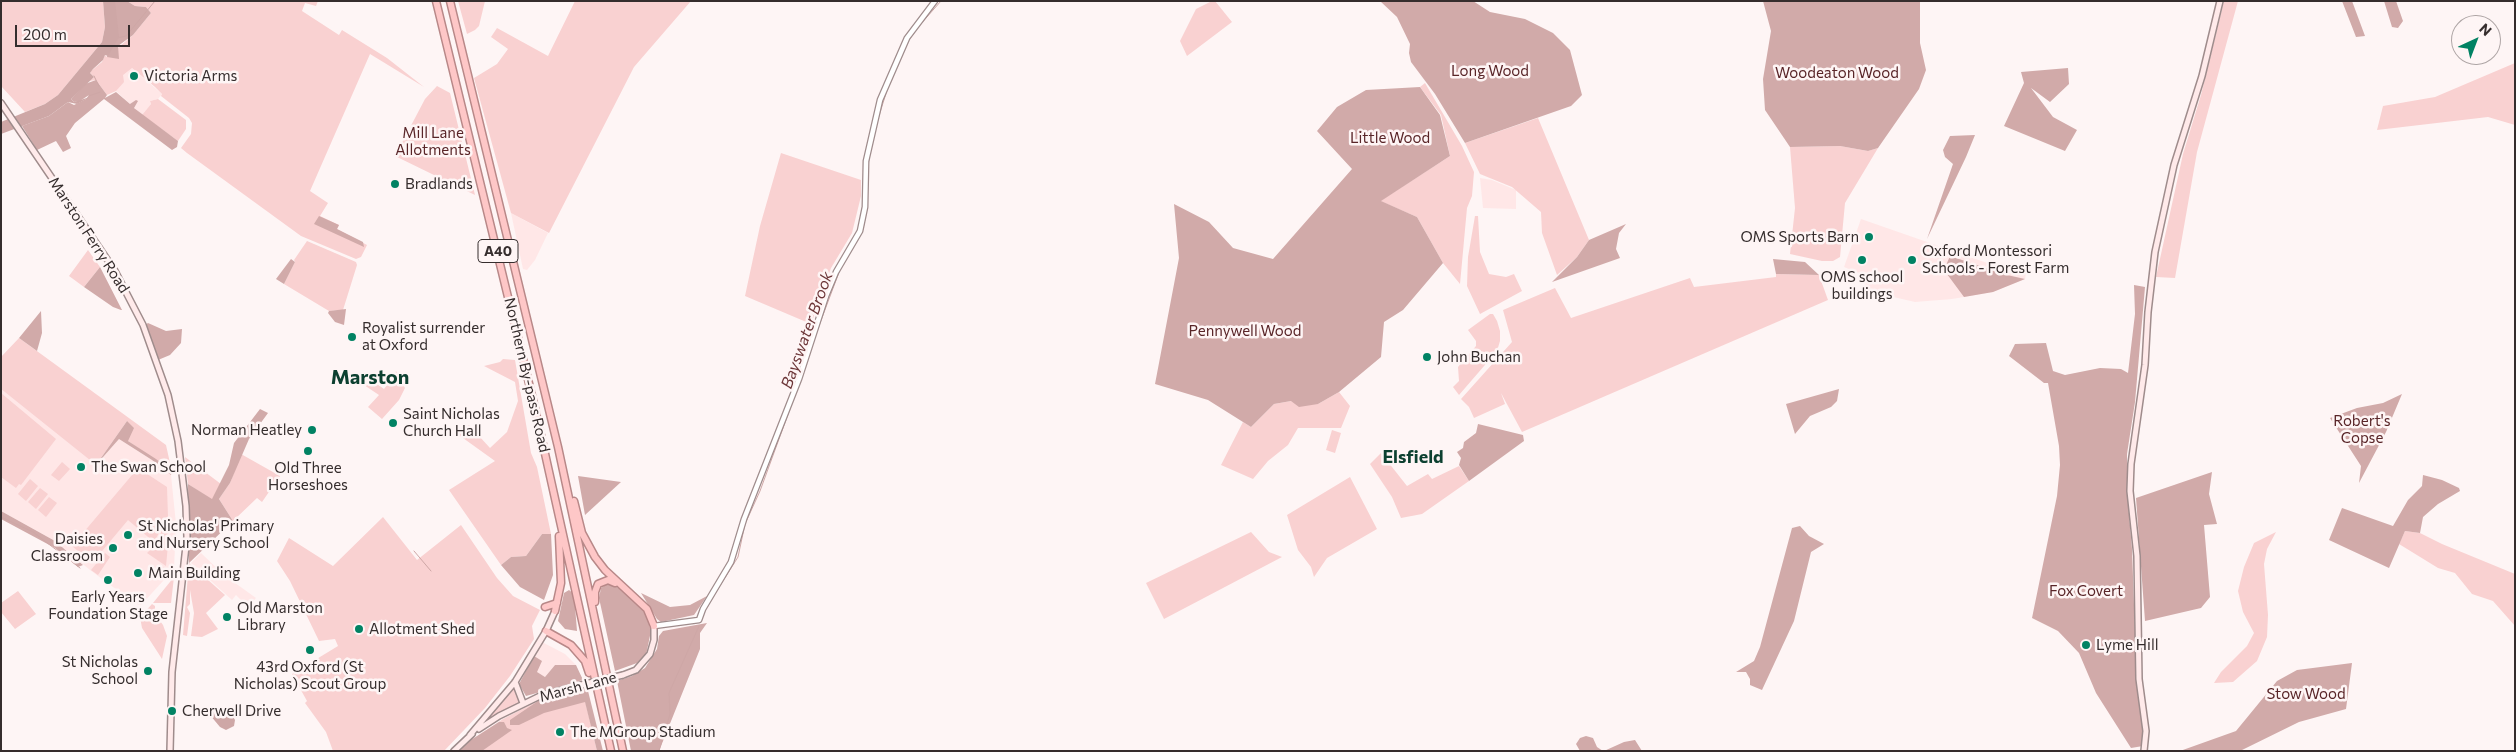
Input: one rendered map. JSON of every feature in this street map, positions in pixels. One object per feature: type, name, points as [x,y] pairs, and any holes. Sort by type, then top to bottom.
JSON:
[{"type":"highway","name":"Northern By-pass Road","points":[[436,1],[487,203],[611,751]]},
{"type":"highway","name":"Northern By-pass Road","points":[[450,1],[558,447],[623,751]]},
{"type":"highway","points":[[558,447],[588,546],[599,564],[647,608],[654,626]]},
{"type":"highway","points":[[555,612],[562,569],[556,502]]},
{"type":"highway","points":[[597,628],[594,599],[598,584],[608,580],[623,587]]},
{"type":"highway","points":[[545,607],[557,603]]},
{"type":"highway","points":[[546,631],[566,641],[578,651],[585,661],[599,702]]},
{"type":"main road","points":[[2144,751],[2146,731],[2139,680],[2137,556],[2130,491],[2131,464],[2144,365],[2155,252],[2174,166],[2199,84],[2220,1]]},
{"type":"main road","name":"Marston Ferry Road","points":[[1,103],[115,271],[143,325],[168,395],[180,459],[186,506],[187,537],[172,672],[170,751]]},
{"type":"main road","points":[[470,735],[515,682],[546,631],[555,612]]},
{"type":"main road","name":"Marsh Lane","points":[[454,751],[470,735],[523,703],[542,695],[624,675],[636,670],[650,654],[654,640],[654,626]]},
{"type":"main road","points":[[515,682],[523,703]]},
{"type":"street","points":[[654,626],[699,620],[703,609],[731,562],[744,519],[799,379],[826,296],[836,272],[860,231],[864,207],[866,161],[880,100],[907,38],[936,1]]},
{"type":"shaded area","points":[[103,1],[115,1],[119,37],[108,56],[105,55],[103,60],[90,73],[94,77],[71,99],[74,102],[90,97],[77,104],[68,102],[49,116],[1,134],[1,122],[45,104],[58,95],[102,42],[105,27]]},
{"type":"shaded area","points":[[107,57],[132,68],[162,94],[158,99],[150,101],[151,104],[142,115],[116,91]]},
{"type":"shaded area","points":[[1480,178],[1492,180],[1516,190],[1516,209],[1483,208]]},
{"type":"shaded area","points":[[511,213],[548,233],[535,260],[527,270],[523,269]]},
{"type":"shaded area","name":"Oxford Montessori Schools - Forest Farm","points":[[1861,219],[2016,273],[2026,273],[2025,279],[1993,292],[1952,299],[1915,302],[1863,290],[1869,277],[1844,267]]},
{"type":"shaded area","points":[[1,389],[96,465],[119,439],[152,460],[171,475],[176,524],[174,569],[141,605],[136,604],[90,570],[55,541],[1,511]]},
{"type":"shaded area","points":[[201,553],[224,575],[256,598],[248,607],[236,595],[232,600],[191,563]]},
{"type":"shaded area","points":[[542,642],[565,654],[576,665],[555,665],[545,677],[536,672],[534,656]]},
{"type":"shaded area","points":[[225,708],[230,711],[235,720],[234,726],[226,730],[220,727],[210,715],[215,710]]},
{"type":"green space","points":[[1,1],[103,1],[105,27],[102,42],[58,95],[45,104],[25,112],[1,86]]},
{"type":"green space","points":[[115,1],[127,1],[135,6],[146,7],[151,13],[133,35],[118,46],[119,59],[107,57]]},
{"type":"green space","points":[[127,1],[318,1],[316,6],[305,3],[302,11],[339,35],[342,30],[387,58],[424,87],[370,54],[310,191],[328,203],[320,216],[339,225],[337,229],[367,245],[361,257],[356,259],[301,236],[187,153],[181,148],[191,134],[192,123],[189,118],[161,96],[162,94],[155,87],[132,68],[123,75],[124,82],[116,91],[107,95],[96,80],[89,81],[94,77],[90,73],[91,71],[102,62],[105,55],[107,57],[133,35],[151,13],[146,7],[135,6]]},
{"type":"green space","points":[[458,1],[485,1],[479,26],[467,34]]},
{"type":"green space","points":[[575,1],[691,1],[634,67],[549,233],[511,213],[474,78],[497,64],[508,49],[491,37],[497,28],[548,56]]},
{"type":"green space","points":[[1215,1],[1232,22],[1187,56],[1180,41],[1196,9]]},
{"type":"green space","name":"Long Wood","points":[[1380,1],[1473,1],[1490,12],[1525,19],[1553,33],[1570,50],[1582,95],[1571,106],[1465,143],[1435,94],[1411,62],[1410,44],[1397,17]]},
{"type":"green space","name":"Woodeaton Wood","points":[[1763,1],[1920,1],[1920,43],[1926,70],[1919,89],[1878,148],[1868,151],[1840,146],[1790,147],[1765,110],[1763,79],[1771,31]]},
{"type":"green space","points":[[2224,1],[2238,1],[2197,152],[2175,278],[2156,277],[2183,154],[2201,95]]},
{"type":"green space","points":[[2342,1],[2352,1],[2365,36],[2356,37]]},
{"type":"green space","points":[[2384,1],[2396,1],[2403,21],[2398,28],[2392,27]]},
{"type":"green space","points":[[2515,63],[2515,125],[2488,117],[2377,130],[2383,106],[2435,97]]},
{"type":"green space","points":[[2068,68],[2069,84],[2050,102],[2031,88],[2053,117],[2077,130],[2065,151],[2004,126],[2024,83],[2021,72]]},
{"type":"green space","points":[[96,80],[107,95],[105,98],[116,92],[130,104],[136,100],[138,101],[134,108],[178,141],[177,147],[172,150],[104,99],[75,123],[66,136],[71,148],[63,152],[56,141],[37,150],[22,126],[49,116],[68,102],[74,105],[86,99],[89,95],[80,101],[74,102],[71,99],[85,84]]},
{"type":"green space","points":[[1425,83],[1462,146],[1474,172],[1472,196],[1467,208],[1460,284],[1443,263],[1417,217],[1380,201],[1450,156],[1441,115],[1420,87]]},
{"type":"green space","name":"Mill Lane Allotments","points":[[437,86],[450,93],[475,195],[395,156],[425,99]]},
{"type":"green space","name":"Pennywell Wood","points":[[1420,87],[1440,115],[1450,156],[1381,201],[1417,217],[1443,263],[1403,310],[1384,322],[1381,357],[1339,392],[1318,404],[1299,407],[1291,401],[1274,404],[1251,427],[1208,400],[1155,384],[1179,258],[1174,204],[1209,222],[1233,248],[1273,259],[1352,169],[1317,131],[1337,107],[1366,90]]},
{"type":"green space","points":[[158,99],[186,120],[186,129],[178,141],[142,115],[151,104],[150,101]]},
{"type":"green space","points":[[1538,118],[1589,240],[1577,257],[1557,275],[1542,233],[1541,212],[1512,187],[1480,174],[1465,143]]},
{"type":"green space","points":[[1975,135],[1927,239],[1953,164],[1945,157],[1943,150],[1950,136]]},
{"type":"green space","points":[[1840,146],[1868,151],[1878,148],[1845,203],[1840,257],[1833,261],[1822,261],[1790,254],[1795,208],[1790,147]]},
{"type":"green space","points":[[781,153],[861,180],[861,196],[852,233],[831,268],[811,324],[745,296],[760,226]]},
{"type":"green space","points":[[319,216],[339,225],[337,229],[363,242],[364,247],[314,224]]},
{"type":"green space","points":[[1475,216],[1478,216],[1480,252],[1489,274],[1506,277],[1514,274],[1522,291],[1480,314],[1467,286],[1468,257]]},
{"type":"green space","points":[[1626,224],[1619,233],[1616,249],[1620,258],[1552,282],[1577,257],[1589,240]]},
{"type":"green space","points":[[307,241],[356,262],[357,265],[343,310],[329,311],[284,284],[295,262],[294,260]]},
{"type":"green space","points":[[88,250],[100,267],[84,287],[69,276]]},
{"type":"green space","points":[[1950,256],[2025,279],[1993,292],[1964,297],[1944,270]]},
{"type":"green space","points":[[291,259],[295,262],[284,284],[276,279]]},
{"type":"green space","points":[[1773,259],[1805,262],[1819,275],[1776,274]]},
{"type":"green space","points":[[100,267],[122,310],[113,307],[84,287]]},
{"type":"green space","points":[[1776,274],[1819,275],[1828,300],[1522,432],[1501,393],[1505,404],[1474,418],[1469,407],[1461,399],[1512,342],[1503,310],[1555,288],[1571,318],[1690,278],[1694,287],[1776,277]]},
{"type":"green space","name":"Fox Covert","points":[[2134,285],[2145,287],[2135,402],[2127,454],[2127,490],[2132,549],[2137,687],[2144,729],[2143,746],[2131,748],[2096,693],[2079,653],[2058,631],[2032,618],[2057,496],[2060,465],[2059,446],[2048,383],[2044,383],[2009,356],[2015,344],[2046,343],[2053,371],[2065,375],[2100,368],[2121,369],[2128,373],[2135,314]]},
{"type":"green space","points":[[346,309],[344,325],[335,322],[328,313],[329,311]]},
{"type":"green space","points":[[41,311],[42,333],[37,351],[19,338]]},
{"type":"green space","points":[[1490,314],[1493,314],[1500,331],[1497,351],[1459,395],[1453,387],[1459,381],[1458,367],[1476,346],[1476,341],[1468,330]]},
{"type":"green space","points":[[148,323],[166,331],[182,329],[181,343],[170,355],[158,360],[145,325]]},
{"type":"green space","points":[[19,338],[166,445],[172,472],[128,441],[127,421],[96,465],[1,389],[1,357]]},
{"type":"green space","points":[[503,359],[515,360],[531,453],[537,467],[551,534],[542,534],[526,556],[511,557],[501,565],[449,490],[495,461],[456,433],[469,425],[490,448],[507,432],[518,401],[515,382],[484,366],[500,362]]},
{"type":"green space","points":[[396,371],[405,388],[399,400],[382,419],[368,407],[379,395],[361,383],[365,375],[384,389],[387,385],[391,386]]},
{"type":"green space","points":[[1839,389],[1837,401],[1831,407],[1810,416],[1795,434],[1786,404]]},
{"type":"green space","points":[[1339,392],[1350,406],[1341,428],[1298,428],[1288,445],[1268,461],[1253,479],[1221,465],[1243,422],[1251,427],[1274,404],[1291,401],[1318,404]]},
{"type":"green space","points":[[1,393],[56,439],[21,485],[19,484],[16,488],[1,477]]},
{"type":"green space","name":"Robert's Copse","points":[[2402,394],[2386,432],[2359,483],[2361,466],[2330,418],[2357,408],[2383,403]]},
{"type":"green space","points":[[260,409],[268,413],[249,439],[230,483],[219,499],[233,521],[189,563],[188,484],[212,499],[229,465],[234,443]]},
{"type":"green space","points":[[127,421],[134,428],[128,441],[156,459],[172,472],[171,475],[152,460],[119,439],[96,465]]},
{"type":"green space","points":[[1478,424],[1523,435],[1524,441],[1469,481],[1459,465],[1461,458],[1457,452],[1463,448],[1464,442],[1476,433]]},
{"type":"green space","points":[[1332,430],[1341,433],[1335,453],[1326,450]]},
{"type":"green space","points":[[1381,453],[1407,486],[1428,474],[1432,479],[1459,466],[1469,481],[1422,514],[1401,518],[1392,497],[1370,464]]},
{"type":"green space","points":[[241,454],[280,476],[262,502],[257,498],[233,521],[219,499],[230,483]]},
{"type":"green space","points":[[185,457],[221,484],[212,500],[188,484]]},
{"type":"green space","points":[[62,462],[70,469],[59,481],[51,475]]},
{"type":"green space","points":[[138,468],[167,487],[168,517],[165,522],[167,523],[168,545],[166,566],[147,553],[152,548],[157,550],[159,546],[167,545],[159,545],[158,541],[164,524],[154,542],[128,520],[92,563],[72,546]]},
{"type":"green space","points":[[2212,472],[2209,494],[2217,524],[2204,525],[2210,597],[2201,608],[2145,621],[2136,498]]},
{"type":"green space","points":[[2423,475],[2442,480],[2459,488],[2460,491],[2438,504],[2423,517],[2420,533],[2405,531],[2389,568],[2329,540],[2342,508],[2393,526],[2408,500],[2422,486]]},
{"type":"green space","points":[[578,476],[621,482],[585,515]]},
{"type":"green space","points":[[1350,477],[1377,529],[1327,558],[1314,577],[1311,567],[1298,550],[1287,515]]},
{"type":"green space","points":[[30,479],[38,486],[26,501],[18,494]]},
{"type":"green space","points":[[40,488],[48,494],[36,509],[28,502]]},
{"type":"green space","points":[[49,497],[57,503],[46,517],[38,510]]},
{"type":"green space","points":[[1,511],[55,541],[83,565],[78,567],[55,548],[1,519]]},
{"type":"green space","points":[[383,517],[417,560],[461,525],[497,578],[513,596],[540,610],[532,626],[534,639],[510,676],[485,708],[444,751],[333,751],[326,732],[305,703],[307,701],[292,674],[338,646],[335,639],[319,641],[290,581],[277,561],[289,538],[333,566]]},
{"type":"green space","points":[[1800,526],[1809,536],[1824,544],[1811,552],[1794,621],[1762,690],[1750,685],[1750,679],[1746,672],[1736,672],[1754,661],[1760,647],[1792,528]]},
{"type":"green space","points":[[2405,531],[2420,533],[2515,574],[2515,626],[2493,601],[2472,594],[2455,573],[2438,568],[2399,544]]},
{"type":"green space","points":[[1251,532],[1269,552],[1282,557],[1164,619],[1146,583]]},
{"type":"green space","points":[[2276,532],[2267,549],[2264,564],[2268,615],[2267,637],[2257,661],[2233,682],[2214,683],[2221,672],[2247,646],[2254,633],[2243,612],[2238,591],[2244,567],[2254,543]]},
{"type":"green space","points":[[542,534],[551,534],[553,575],[544,600],[520,587],[501,565],[511,557],[526,556]]},
{"type":"green space","points":[[105,553],[110,557],[98,575],[91,570]]},
{"type":"green space","points":[[189,563],[225,595],[206,613],[218,629],[202,637],[191,636],[194,613],[190,590],[190,604],[187,607],[190,613],[187,636],[183,635]]},
{"type":"green space","points":[[174,577],[171,603],[153,603],[161,593]]},
{"type":"green space","points":[[607,584],[620,588],[645,611],[651,631],[646,655],[637,663],[615,671],[599,598],[601,588]]},
{"type":"green space","points":[[569,590],[574,594],[577,631],[565,629],[558,621],[564,593]]},
{"type":"green space","points":[[18,591],[36,614],[15,629],[1,612],[1,603]]},
{"type":"green space","points":[[641,593],[670,607],[690,605],[707,596],[694,615],[661,622],[657,619]]},
{"type":"green space","points":[[152,604],[155,606],[155,614],[163,625],[167,636],[162,659],[142,628],[140,617]]},
{"type":"green space","points":[[707,623],[700,633],[700,649],[659,751],[631,751],[617,681],[632,676],[645,668],[657,649],[659,636],[663,631]]},
{"type":"green space","points":[[534,656],[542,661],[537,672],[545,677],[555,665],[576,665],[583,680],[526,696],[519,684]]},
{"type":"green space","name":"Stow Wood","points":[[2352,663],[2346,709],[2299,722],[2240,751],[2180,751],[2236,731],[2277,681],[2297,670]]},
{"type":"green space","points":[[514,687],[520,700],[519,703],[483,723]]},
{"type":"green space","points":[[587,687],[603,751],[597,751],[585,702],[544,713],[519,725],[510,725],[510,720],[538,701]]},
{"type":"green space","points":[[582,688],[597,751],[459,751],[471,740],[503,719],[538,701]]},
{"type":"green space","points":[[499,722],[504,722],[507,728],[512,730],[482,751],[459,751],[471,740]]},
{"type":"green space","points":[[1586,736],[1593,738],[1597,747],[1603,751],[1580,751],[1576,744],[1580,738]]},
{"type":"green space","points":[[1635,740],[1642,751],[1604,751],[1624,742]]},
{"type":"waterway","points":[[117,38],[126,36],[155,1]]},
{"type":"waterway","name":"Bayswater Brook","points":[[919,26],[941,1]]},
{"type":"waterway","name":"Bayswater Brook","points":[[906,44],[914,33]]},
{"type":"waterway","points":[[94,76],[99,86]]},
{"type":"waterway","name":"Bayswater Brook","points":[[878,119],[888,87]]},
{"type":"waterway","points":[[89,96],[100,92]]},
{"type":"waterway","name":"Bayswater Brook","points":[[868,167],[870,152]]},
{"type":"waterway","name":"Bayswater Brook","points":[[863,229],[867,209]]},
{"type":"waterway","name":"Bayswater Brook","points":[[814,339],[841,267]]},
{"type":"waterway","name":"Bayswater Brook","points":[[706,608],[738,557],[745,524],[760,491],[798,387]]},
{"type":"waterway","points":[[1,517],[33,532],[80,568]]},
{"type":"waterway","points":[[414,551],[431,571]]},
{"type":"waterway","name":"Bayswater Brook","points":[[659,751],[670,714],[669,693],[699,626]]},
{"type":"place","name":"Victoria Arms","points":[[134,76]]},
{"type":"place","name":"Bradlands","points":[[395,184]]},
{"type":"place","name":"OMS Sports Barn","points":[[1869,237]]},
{"type":"place","name":"OMS school buildings","points":[[1862,260]]},
{"type":"place","name":"Oxford Montessori Schools - Forest Farm","points":[[1912,260]]},
{"type":"place","name":"Royalist surrender at Oxford","points":[[352,337]]},
{"type":"place","name":"John Buchan","points":[[1427,357]]},
{"type":"place","name":"Saint Nicholas Church Hall","points":[[393,423]]},
{"type":"place","name":"Norman Heatley","points":[[312,430]]},
{"type":"place","name":"Old Three Horseshoes","points":[[308,451]]},
{"type":"place","name":"The Swan School","points":[[81,467]]},
{"type":"place","name":"St Nicholas' Primary and Nursery School","points":[[128,535]]},
{"type":"place","name":"Daisies Classroom","points":[[113,548]]},
{"type":"place","name":"Main Building","points":[[138,573]]},
{"type":"place","name":"Early Years Foundation Stage","points":[[108,580]]},
{"type":"place","name":"Old Marston Library","points":[[227,617]]},
{"type":"place","name":"Allotment Shed","points":[[359,629]]},
{"type":"place","name":"Lyme Hill","points":[[2086,645]]},
{"type":"place","name":"43rd Oxford (St Nicholas) Scout Group","points":[[310,650]]},
{"type":"place","name":"St Nicholas School","points":[[148,671]]},
{"type":"place","name":"Cherwell Drive","points":[[172,711]]},
{"type":"place","name":"The MGroup Stadium","points":[[560,732]]},
{"type":"district","name":"Marston","points":[[370,377]]},
{"type":"district","name":"Elsfield","points":[[1413,457]]},
{"type":"park label","name":"Little Wood","points":[[1390,138]]}]
